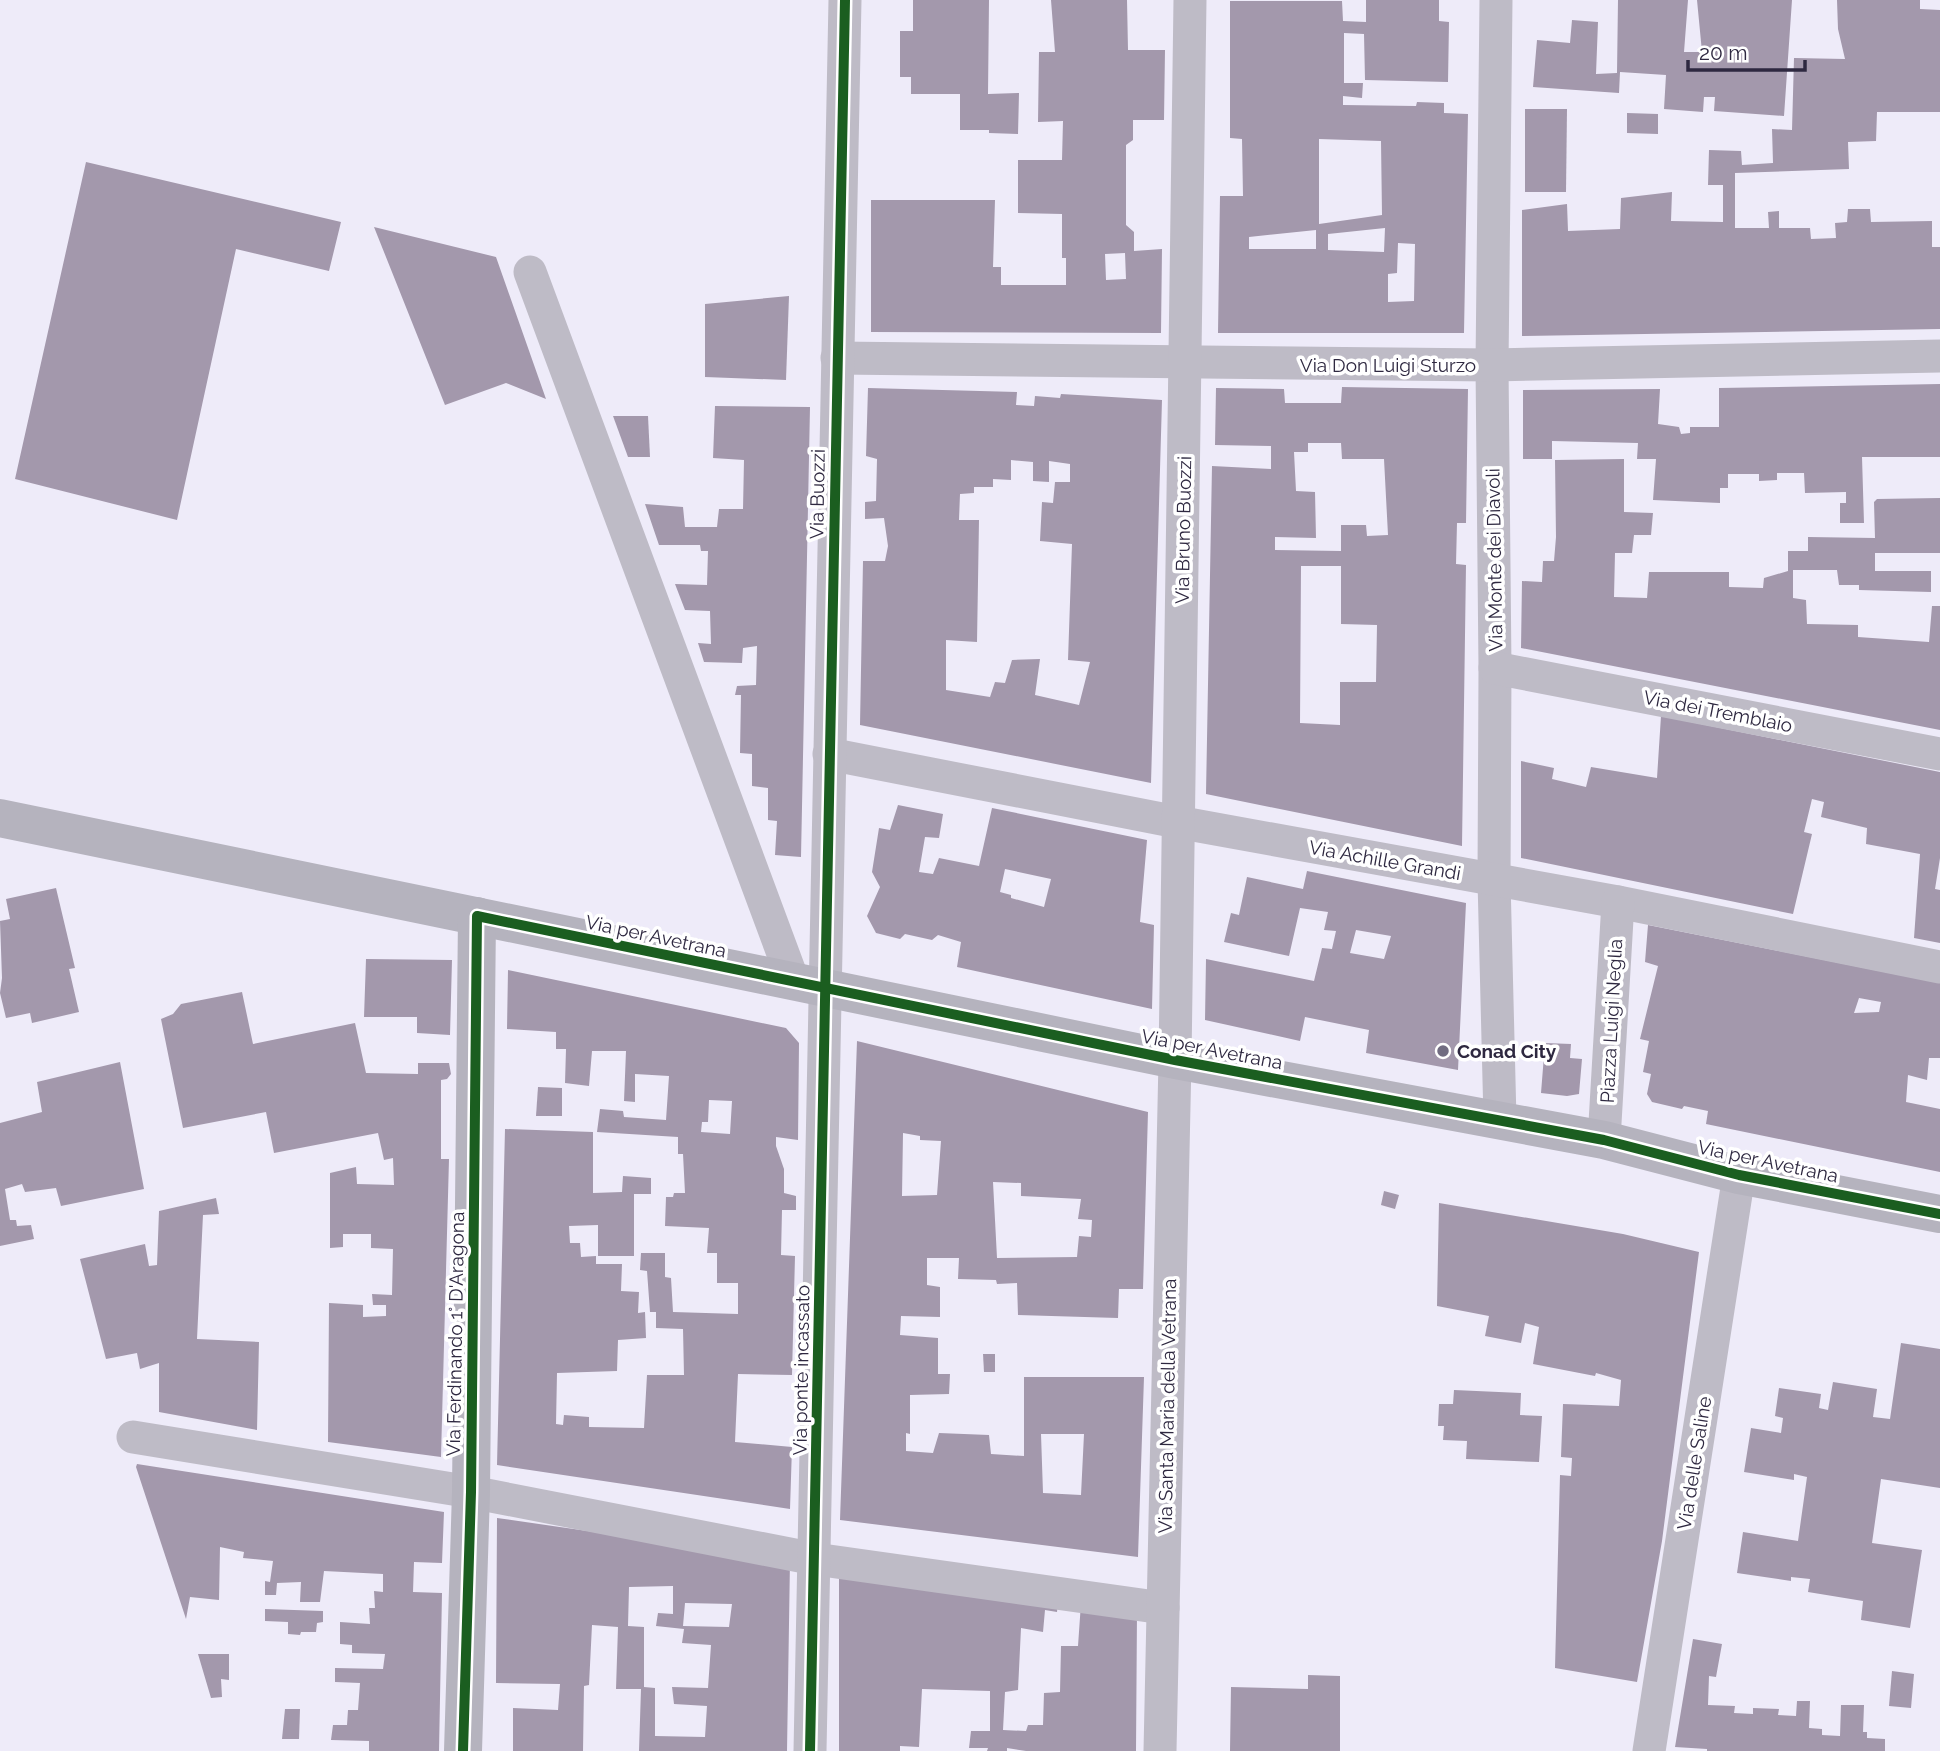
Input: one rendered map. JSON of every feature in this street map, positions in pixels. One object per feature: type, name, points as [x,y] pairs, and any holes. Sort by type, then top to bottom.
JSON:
[{"type":"street","name":"Via Buozzi","points":[[810,986],[830,754],[845,0]]},
{"type":"street","name":"Via Bruno Buozzi","points":[[1175,1060],[1190,0]]},
{"type":"street","name":"Via Monte dei Diavoli","points":[[1496,0],[1492,365],[1494,880],[1500,1120]]},
{"type":"street","points":[[530,272],[810,986]]},
{"type":"street","name":"Via Don Luigi Sturzo","points":[[837,358],[1492,365],[1940,356]]},
{"type":"street","name":"Via dei Tremblaio","points":[[1495,668],[1940,754]]},
{"type":"street","name":"Via Achille Grandi","points":[[830,754],[1177,822],[1618,902],[1940,967]]},
{"type":"street","name":"Via per Avetrana","points":[[0,818],[1175,1060],[1604,1140],[1739,1175],[1940,1214]]},
{"type":"street","name":"Piazza Luigi Neglia","points":[[1604,1140],[1618,902]]},
{"type":"street","name":"Via Ferdinando 1° D'Aragona","points":[[463,1751],[471,1492],[477,916]]},
{"type":"street","name":"Via ponte incassato","points":[[810,986],[815,1559],[810,1751]]},
{"type":"street","name":"Via Santa Maria della Vetrana","points":[[1160,1751],[1175,1060]]},
{"type":"street","name":"Via delle Saline","points":[[1649,1751],[1739,1175]]},
{"type":"street","points":[[133,1437],[471,1492],[815,1559],[1163,1608]]},
{"type":"building","points":[[913,0],[989,0],[988,94],[1019,93],[1018,134],[960,130],[960,94],[911,94],[911,77],[900,77],[900,31],[913,31]]},
{"type":"building","points":[[1051,0],[1127,0],[1128,50],[1165,50],[1164,120],[1133,120],[1133,140],[1126,145],[1126,225],[1134,232],[1134,251],[1162,249],[1161,333],[871,332],[871,200],[995,200],[993,267],[1001,267],[1001,285],[1066,285],[1066,258],[1062,258],[1062,214],[1018,213],[1018,160],[1062,160],[1063,121],[1038,122],[1039,52],[1055,52]],"holes":[[[1125,253],[1126,279],[1106,280],[1105,254]]]},
{"type":"building","points":[[1366,0],[1439,0],[1439,21],[1449,22],[1448,82],[1365,80],[1364,34],[1344,33],[1344,83],[1363,83],[1362,98],[1343,96],[1343,105],[1416,106],[1417,102],[1444,103],[1444,113],[1468,114],[1464,333],[1218,333],[1220,196],[1243,196],[1242,139],[1230,138],[1230,1],[1342,1],[1343,21],[1366,22]],"holes":[[[1319,139],[1381,141],[1382,215],[1319,224]],[[1385,228],[1384,252],[1328,250],[1328,234]],[[1316,230],[1316,249],[1249,249],[1249,237]],[[1398,243],[1415,244],[1414,301],[1388,302],[1388,274],[1397,273]]]},
{"type":"building","points":[[1618,0],[1688,0],[1684,52],[1702,52],[1697,0],[1792,0],[1784,116],[1714,111],[1715,97],[1704,97],[1703,112],[1664,109],[1666,75],[1620,72],[1619,93],[1533,87],[1537,40],[1570,43],[1572,20],[1598,22],[1596,74],[1617,73]]},
{"type":"building","points":[[1837,0],[1920,0],[1920,9],[1940,10],[1940,112],[1877,112],[1876,141],[1848,142],[1849,169],[1735,173],[1735,228],[1769,228],[1768,212],[1779,211],[1779,228],[1810,228],[1811,239],[1836,238],[1835,223],[1847,222],[1848,209],[1870,209],[1871,222],[1932,221],[1932,247],[1940,247],[1940,329],[1522,336],[1522,210],[1567,204],[1568,231],[1620,229],[1621,198],[1672,192],[1671,221],[1723,222],[1723,185],[1708,185],[1709,150],[1741,151],[1742,165],[1773,163],[1772,129],[1792,130],[1794,58],[1845,59],[1838,29]]},
{"type":"building","points":[[1525,109],[1567,109],[1566,192],[1525,192]]},
{"type":"building","points":[[1627,113],[1658,114],[1658,134],[1627,133]]},
{"type":"building","points":[[86,162],[341,222],[329,271],[236,249],[177,520],[15,479]]},
{"type":"building","points":[[374,227],[496,257],[546,399],[506,383],[445,405]]},
{"type":"building","points":[[789,296],[786,380],[705,377],[705,304]]},
{"type":"building","points":[[1940,384],[1940,457],[1862,457],[1864,523],[1840,523],[1840,503],[1846,503],[1846,492],[1805,493],[1804,473],[1777,473],[1777,480],[1759,481],[1759,474],[1728,474],[1728,488],[1720,488],[1720,503],[1653,500],[1656,459],[1637,459],[1638,443],[1552,441],[1552,459],[1523,459],[1523,390],[1660,389],[1658,424],[1679,427],[1681,434],[1690,433],[1690,427],[1719,427],[1719,388]]},
{"type":"building","points":[[1342,387],[1468,389],[1466,523],[1457,523],[1456,564],[1466,565],[1462,846],[1206,794],[1212,466],[1271,469],[1271,446],[1215,445],[1216,388],[1284,389],[1285,403],[1341,403]],"holes":[[[1308,443],[1341,443],[1342,459],[1384,459],[1388,535],[1367,536],[1366,525],[1341,525],[1341,551],[1275,550],[1275,537],[1316,538],[1315,492],[1296,491],[1294,452],[1308,452]],[[1301,566],[1341,566],[1341,624],[1377,625],[1376,682],[1340,682],[1340,725],[1300,723]]]},
{"type":"building","points":[[868,388],[1017,392],[1016,405],[1034,406],[1035,396],[1060,398],[1061,394],[1162,400],[1151,783],[860,725],[863,561],[885,561],[888,546],[884,518],[865,519],[865,502],[876,501],[877,459],[866,456]],"holes":[[[1011,460],[1033,462],[1033,481],[1049,482],[1049,461],[1070,464],[1070,482],[1055,482],[1053,503],[1042,502],[1040,541],[1072,544],[1068,660],[1090,662],[1079,705],[1035,695],[1040,659],[1012,660],[1005,683],[995,682],[990,697],[946,690],[946,640],[977,642],[979,520],[959,520],[960,494],[974,493],[974,487],[993,487],[993,479],[1011,480]]]},
{"type":"building","points":[[715,406],[810,407],[801,857],[775,855],[777,821],[768,820],[768,788],[752,786],[752,754],[740,753],[741,695],[735,695],[737,686],[756,685],[757,646],[743,648],[742,663],[704,662],[698,643],[711,644],[710,611],[685,610],[675,584],[707,585],[708,551],[701,551],[700,545],[659,545],[645,504],[683,507],[685,527],[717,527],[719,509],[743,509],[744,460],[713,458]]},
{"type":"building","points":[[613,416],[648,416],[650,457],[628,457]]},
{"type":"building","points":[[1624,459],[1624,512],[1653,513],[1651,535],[1634,535],[1632,553],[1615,553],[1614,597],[1647,598],[1649,572],[1729,572],[1729,587],[1763,588],[1764,578],[1788,571],[1788,551],[1808,551],[1808,537],[1875,538],[1874,502],[1877,499],[1940,498],[1940,553],[1875,553],[1875,571],[1931,571],[1931,592],[1859,590],[1859,585],[1839,585],[1837,570],[1793,570],[1793,598],[1806,600],[1807,624],[1858,625],[1858,637],[1929,642],[1932,606],[1940,606],[1940,730],[1521,648],[1522,581],[1542,582],[1543,561],[1554,561],[1555,460]]},
{"type":"building","points":[[1661,716],[1940,772],[1940,858],[1935,889],[1940,890],[1940,943],[1914,938],[1920,854],[1866,844],[1867,828],[1821,817],[1824,802],[1812,799],[1804,832],[1812,834],[1793,914],[1521,858],[1521,761],[1554,768],[1552,779],[1586,787],[1591,767],[1657,778]]},
{"type":"building","points":[[898,805],[943,814],[939,838],[925,837],[919,872],[933,874],[939,858],[979,866],[992,808],[1147,840],[1140,922],[1154,925],[1152,1009],[957,967],[961,942],[938,935],[932,940],[905,934],[900,939],[876,933],[867,916],[880,887],[872,872],[879,828],[890,830]],"holes":[[[1005,869],[1051,879],[1044,907],[1011,898],[1011,895],[1000,892]]]},
{"type":"building","points":[[1307,871],[1466,903],[1458,1070],[1366,1053],[1369,1030],[1305,1017],[1300,1041],[1205,1020],[1206,959],[1314,981],[1322,948],[1332,949],[1336,931],[1324,930],[1328,912],[1300,908],[1289,956],[1224,942],[1231,913],[1239,915],[1247,877],[1303,889]],"holes":[[[1356,930],[1391,936],[1384,959],[1350,953]]]},
{"type":"building","points":[[56,888],[75,968],[69,969],[79,1012],[32,1023],[30,1013],[6,1018],[0,993],[0,921],[10,919],[6,899]]},
{"type":"building","points":[[1648,925],[1940,983],[1940,1058],[1929,1058],[1927,1080],[1908,1075],[1906,1102],[1940,1109],[1940,1172],[1706,1124],[1708,1111],[1684,1106],[1682,1109],[1652,1102],[1647,1094],[1651,1074],[1643,1072],[1649,1041],[1640,1039],[1658,966],[1645,962]],"holes":[[[1859,998],[1881,1002],[1879,1012],[1854,1013]]]},
{"type":"building","points":[[366,959],[452,960],[450,1035],[417,1033],[417,1017],[364,1017]]},
{"type":"building","points":[[508,970],[786,1028],[799,1043],[798,1140],[776,1137],[776,1146],[784,1169],[784,1193],[796,1196],[796,1210],[782,1210],[781,1255],[795,1256],[792,1375],[738,1374],[735,1442],[792,1447],[790,1509],[497,1465],[505,1129],[593,1132],[593,1193],[622,1192],[623,1176],[651,1178],[651,1194],[634,1194],[634,1256],[598,1256],[598,1225],[569,1226],[570,1243],[580,1243],[581,1257],[596,1256],[596,1264],[622,1264],[621,1291],[639,1292],[638,1313],[645,1312],[646,1338],[618,1340],[617,1371],[557,1373],[556,1424],[563,1425],[564,1415],[589,1417],[589,1427],[644,1428],[647,1375],[684,1375],[683,1329],[656,1328],[656,1312],[650,1312],[647,1271],[640,1270],[641,1253],[665,1253],[665,1277],[671,1278],[673,1312],[738,1314],[738,1283],[717,1283],[717,1253],[707,1253],[709,1228],[665,1226],[666,1197],[673,1197],[674,1193],[685,1193],[683,1154],[678,1154],[678,1137],[597,1132],[600,1109],[623,1111],[624,1117],[666,1120],[669,1076],[635,1074],[635,1102],[624,1101],[626,1051],[592,1051],[589,1086],[565,1083],[566,1049],[556,1049],[556,1032],[507,1029]],"holes":[[[709,1100],[732,1101],[730,1134],[701,1132],[702,1122],[708,1122]]]},
{"type":"building","points":[[242,992],[253,1044],[355,1023],[366,1073],[418,1074],[418,1063],[449,1063],[451,1074],[447,1079],[441,1080],[441,1159],[449,1159],[441,1457],[328,1442],[329,1303],[363,1305],[363,1317],[386,1316],[386,1305],[373,1305],[372,1294],[392,1295],[393,1249],[371,1248],[371,1234],[343,1234],[343,1247],[330,1248],[330,1173],[356,1167],[357,1184],[394,1185],[393,1158],[384,1160],[378,1133],[274,1153],[266,1112],[183,1128],[161,1019],[173,1014],[181,1004]]},
{"type":"building","points":[[857,1041],[1148,1112],[1143,1289],[1119,1289],[1118,1318],[1018,1315],[1017,1283],[997,1284],[996,1280],[958,1279],[959,1258],[927,1258],[927,1285],[940,1287],[940,1317],[901,1316],[900,1335],[938,1338],[938,1374],[950,1374],[949,1394],[910,1395],[910,1434],[906,1433],[906,1451],[933,1453],[939,1433],[989,1435],[991,1454],[1024,1456],[1024,1377],[1144,1377],[1138,1557],[840,1520]],"holes":[[[903,1133],[920,1136],[920,1140],[941,1141],[937,1195],[902,1196]],[[993,1182],[1021,1183],[1021,1196],[1081,1199],[1078,1219],[1092,1220],[1091,1237],[1079,1236],[1077,1257],[997,1258]],[[1041,1434],[1084,1434],[1081,1495],[1043,1493]]]},
{"type":"building","points":[[1545,1043],[1571,1044],[1570,1058],[1582,1059],[1579,1094],[1567,1096],[1541,1093]]},
{"type":"building","points":[[120,1062],[144,1189],[61,1206],[56,1188],[25,1192],[22,1184],[5,1189],[10,1220],[16,1220],[17,1226],[31,1225],[34,1239],[0,1246],[0,1123],[42,1112],[37,1082]]},
{"type":"building","points":[[538,1087],[562,1088],[562,1116],[536,1116]]},
{"type":"building","points":[[1384,1191],[1399,1195],[1395,1209],[1381,1205]]},
{"type":"building","points":[[216,1198],[219,1214],[203,1215],[197,1339],[259,1342],[257,1430],[159,1412],[159,1363],[140,1369],[137,1353],[106,1359],[80,1259],[145,1244],[149,1266],[157,1265],[159,1211]]},
{"type":"building","points":[[1439,1203],[1623,1234],[1699,1252],[1662,1541],[1637,1682],[1555,1668],[1560,1475],[1571,1476],[1572,1458],[1561,1457],[1563,1404],[1619,1406],[1621,1380],[1596,1373],[1595,1376],[1533,1364],[1539,1327],[1525,1323],[1521,1343],[1485,1336],[1489,1316],[1437,1306]]},
{"type":"building","points":[[1901,1343],[1940,1349],[1940,1488],[1881,1479],[1872,1543],[1922,1550],[1910,1628],[1861,1620],[1863,1601],[1808,1592],[1810,1579],[1791,1577],[1791,1581],[1737,1573],[1743,1532],[1798,1541],[1807,1477],[1794,1474],[1794,1480],[1744,1472],[1751,1428],[1781,1433],[1783,1418],[1775,1416],[1779,1388],[1821,1394],[1819,1408],[1828,1410],[1833,1382],[1877,1389],[1873,1417],[1890,1419]]},
{"type":"building","points":[[983,1354],[995,1354],[995,1372],[984,1372]]},
{"type":"building","points":[[1454,1390],[1521,1393],[1520,1415],[1542,1416],[1539,1462],[1466,1459],[1467,1441],[1443,1440],[1444,1426],[1438,1426],[1439,1404],[1453,1404]]},
{"type":"building","points":[[137,1464],[444,1512],[442,1563],[414,1562],[413,1592],[442,1593],[439,1751],[369,1751],[369,1741],[331,1740],[333,1725],[347,1725],[348,1710],[358,1710],[360,1683],[335,1682],[335,1668],[383,1669],[385,1654],[352,1653],[352,1645],[340,1644],[340,1622],[370,1624],[369,1608],[375,1608],[374,1591],[383,1592],[383,1574],[324,1571],[320,1602],[300,1602],[301,1582],[277,1583],[276,1595],[265,1595],[265,1581],[270,1582],[273,1561],[243,1558],[244,1552],[220,1547],[219,1600],[190,1597],[186,1619]]},
{"type":"building","points":[[497,1518],[790,1560],[787,1751],[639,1751],[641,1689],[616,1689],[618,1627],[592,1625],[589,1685],[584,1686],[583,1751],[513,1751],[513,1708],[558,1710],[560,1684],[496,1683]],"holes":[[[673,1586],[673,1614],[658,1613],[656,1626],[684,1629],[682,1643],[711,1645],[708,1688],[672,1687],[674,1704],[707,1706],[705,1737],[655,1736],[655,1688],[644,1687],[644,1627],[628,1626],[629,1587]],[[685,1603],[732,1604],[729,1627],[683,1626]]]},
{"type":"building","points":[[839,1562],[1058,1601],[1057,1612],[1045,1610],[1043,1632],[1021,1628],[1018,1690],[1005,1692],[1003,1730],[1026,1731],[1028,1725],[1043,1725],[1044,1693],[1060,1692],[1061,1646],[1078,1646],[1081,1603],[1137,1611],[1136,1751],[1026,1751],[1007,1748],[1007,1751],[987,1751],[988,1748],[969,1748],[971,1731],[990,1731],[990,1691],[922,1689],[919,1747],[900,1746],[900,1751],[839,1751]]},
{"type":"building","points":[[265,1609],[323,1611],[323,1622],[317,1623],[316,1632],[288,1634],[288,1622],[265,1621]]},
{"type":"building","points":[[1693,1639],[1722,1644],[1716,1677],[1709,1676],[1708,1705],[1735,1706],[1734,1713],[1753,1714],[1753,1708],[1779,1709],[1778,1715],[1796,1716],[1797,1701],[1810,1701],[1809,1728],[1822,1729],[1822,1735],[1840,1736],[1841,1705],[1864,1705],[1863,1732],[1867,1732],[1867,1738],[1885,1739],[1885,1751],[1707,1751],[1675,1747]]},
{"type":"building","points":[[198,1654],[229,1654],[229,1680],[221,1679],[222,1697],[211,1698]]},
{"type":"building","points":[[1892,1671],[1914,1674],[1911,1708],[1889,1706]]},
{"type":"building","points":[[1308,1675],[1340,1676],[1340,1751],[1230,1751],[1231,1687],[1308,1689]]},
{"type":"building","points":[[285,1709],[300,1709],[299,1739],[282,1739]]},
{"type":"cycle path","points":[[810,1751],[845,0]]},
{"type":"cycle path","points":[[463,1751],[471,1492],[477,916],[1175,1060],[1604,1140],[1739,1175],[1940,1214]]},
{"type":"place","name":"Conad City","points":[[1443,1051]]}]
